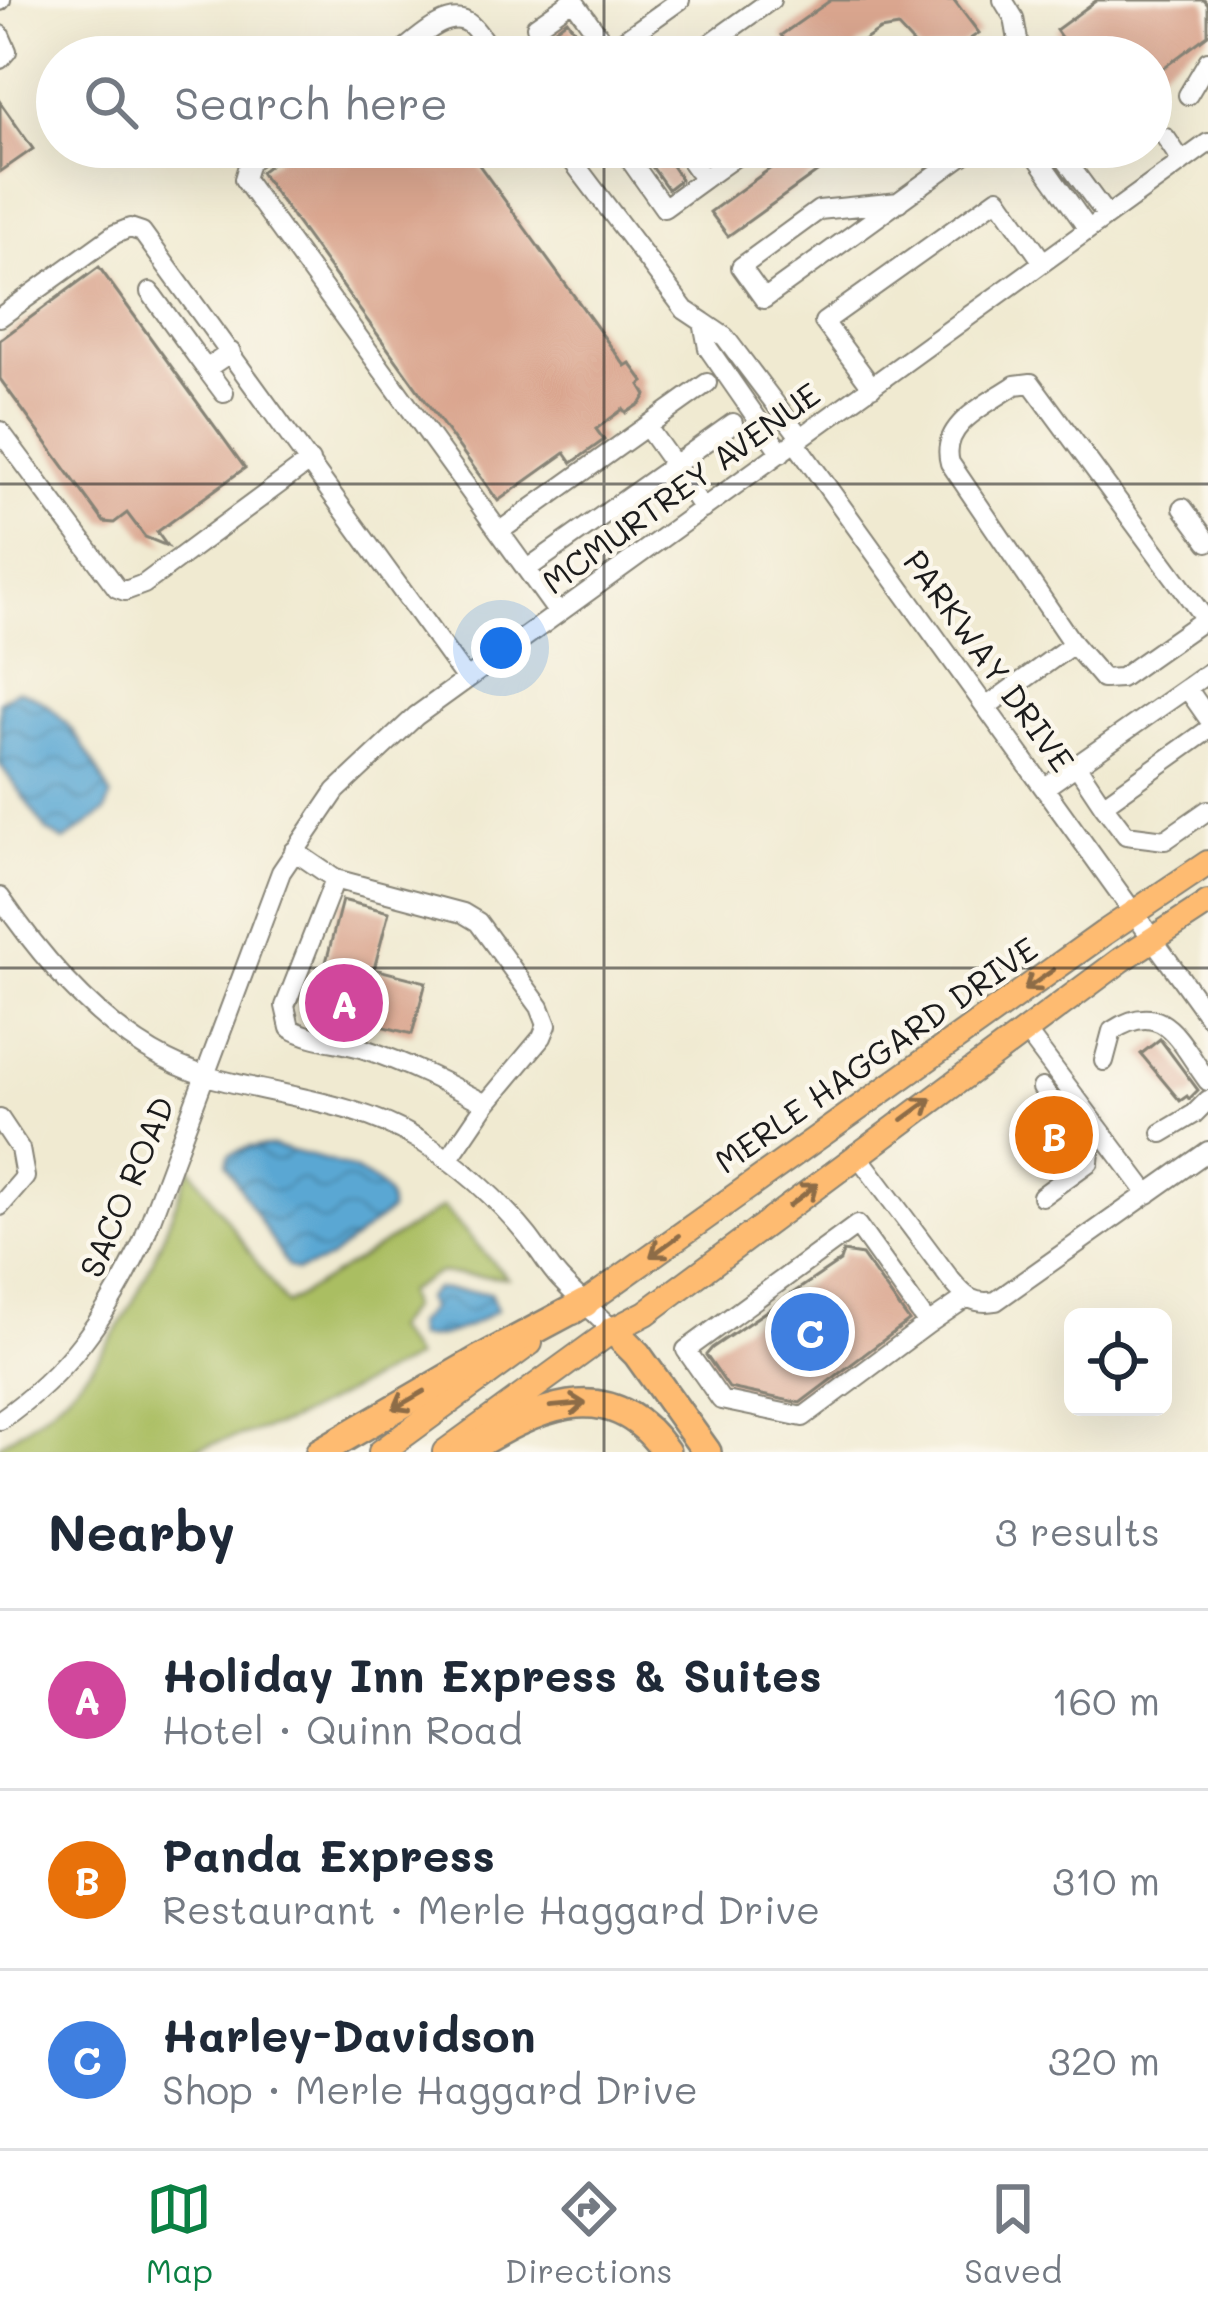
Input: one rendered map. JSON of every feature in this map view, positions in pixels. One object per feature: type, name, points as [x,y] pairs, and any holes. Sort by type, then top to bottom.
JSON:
[{"type":"highway","points":[[320,1452],[585,1304]]},
{"type":"highway","points":[[613,1330],[637,1354],[707,1452]]},
{"type":"highway","points":[[464,1452],[518,1419],[568,1403],[611,1409],[638,1423],[666,1452]]},
{"type":"main road","name":"MERLE HAGGARD DRIVE","points":[[381,1452],[1208,863]]},
{"type":"main road","name":"MERLE HAGGARD DRIVE","points":[[445,1452],[613,1330],[646,1313],[1025,1030],[1208,904]]},
{"type":"street","points":[[543,36],[536,26],[573,0],[599,36]]},
{"type":"street","points":[[635,36],[680,0]]},
{"type":"street","points":[[722,35],[771,0]]},
{"type":"street","points":[[1003,0],[1014,18],[1017,36]]},
{"type":"street","points":[[424,36],[447,19],[459,19],[479,36]]},
{"type":"street","points":[[0,35],[7,51],[0,59]]},
{"type":"street","points":[[1188,95],[1208,61]]},
{"type":"street","name":"MCMURTREY AVENUE","points":[[205,1076],[258,926],[294,851],[336,791],[373,754],[466,680],[1208,143]]},
{"type":"street","points":[[1172,147],[1182,161]]},
{"type":"street","points":[[247,168],[244,179],[558,613]]},
{"type":"street","name":"PARKWAY DRIVE","points":[[578,168],[685,310],[725,337],[792,445],[1154,940],[1201,989],[1208,1016]]},
{"type":"street","points":[[636,168],[664,208],[719,168]]},
{"type":"street","points":[[696,168],[704,179]]},
{"type":"street","points":[[899,202],[819,210],[741,267],[764,299],[899,202],[945,168]]},
{"type":"street","points":[[1045,168],[1088,229]]},
{"type":"street","points":[[1072,168],[1107,216]]},
{"type":"street","points":[[872,387],[824,322],[998,198],[1043,262]]},
{"type":"street","points":[[0,317],[115,234],[130,228],[142,232],[466,680]]},
{"type":"street","points":[[150,292],[224,393]]},
{"type":"street","points":[[206,369],[231,352]]},
{"type":"street","points":[[1024,382],[1030,383],[1206,618],[1121,678],[1103,679],[1073,644],[950,463],[946,448],[955,428],[1024,382]]},
{"type":"street","points":[[500,531],[707,383]]},
{"type":"street","points":[[527,569],[734,423]]},
{"type":"street","points":[[647,427],[703,509]]},
{"type":"street","points":[[0,431],[117,588],[125,591],[144,584],[310,461]]},
{"type":"street","points":[[1183,508],[1208,542]]},
{"type":"street","points":[[986,707],[1073,644]]},
{"type":"street","points":[[1044,788],[1208,673]]},
{"type":"street","points":[[1187,688],[1208,718]]},
{"type":"street","points":[[1103,805],[1208,730]]},
{"type":"street","points":[[1076,766],[1126,835],[1165,840],[1208,810]]},
{"type":"street","points":[[294,851],[335,880],[463,913],[478,922],[540,1007],[548,1024],[542,1036],[448,1160]]},
{"type":"street","points":[[335,880],[285,1006],[290,1028],[415,1066],[486,1104]]},
{"type":"street","points":[[0,897],[57,974],[92,1008],[140,1042],[205,1076],[363,1114],[416,1137],[492,1196],[556,1276],[613,1330]]},
{"type":"street","points":[[1104,1061],[1112,1031],[1131,1018],[1148,1017],[1172,1030],[1208,1081]]},
{"type":"street","points":[[1025,1030],[1148,1194]]},
{"type":"street","name":"SACO ROAD","points":[[0,1420],[34,1397],[68,1363],[108,1309],[143,1240],[205,1076]]},
{"type":"street","points":[[1042,1088],[1090,1151],[1089,1162],[1042,1196]]},
{"type":"street","points":[[1208,1100],[1165,1137],[1208,1122]]},
{"type":"street","points":[[0,1119],[20,1149],[25,1177],[0,1206]]},
{"type":"street","points":[[856,1154],[966,1298],[980,1304],[996,1301],[1208,1151]]},
{"type":"street","points":[[928,1324],[857,1225],[686,1350],[721,1400],[803,1417],[966,1298]]},
{"type":"green space","points":[[190,1167],[286,1304],[443,1207],[507,1278],[438,1273],[406,1292],[410,1308],[393,1329],[415,1358],[288,1422],[184,1452],[0,1452],[0,1444],[39,1418],[98,1358],[140,1288]]},
{"type":"water","points":[[17,690],[62,718],[111,796],[105,812],[64,841],[47,831],[0,764],[0,701]]},
{"type":"water","points":[[271,1146],[363,1175],[388,1197],[390,1211],[328,1260],[296,1271],[287,1266],[226,1164],[229,1155],[249,1147]]},
{"type":"water","points":[[435,1289],[490,1293],[497,1310],[448,1334],[417,1337],[415,1325],[430,1309],[425,1299]]},
{"type":"building","points":[[831,0],[954,0],[979,33],[906,36],[898,27],[871,36],[781,35]]},
{"type":"building","points":[[1097,0],[1204,0],[1208,5],[1208,35],[1172,62],[1172,36],[1060,36],[1056,30]]},
{"type":"building","points":[[567,20],[579,36],[560,36],[555,29]]},
{"type":"building","points":[[0,102],[33,149],[0,172]]},
{"type":"building","points":[[265,168],[481,168],[625,366],[630,363],[644,382],[640,385],[646,395],[641,403],[626,413],[623,409],[596,429],[604,440],[572,463],[565,453],[498,501],[260,172]]},
{"type":"building","points":[[653,168],[673,168],[681,179],[668,189]]},
{"type":"building","points":[[771,168],[823,168],[728,236],[710,212]]},
{"type":"building","points":[[99,267],[245,468],[157,532],[167,546],[145,537],[127,513],[114,523],[104,522],[0,379],[0,340]]},
{"type":"building","points":[[342,900],[389,912],[374,969],[426,982],[412,1034],[314,1009]]},
{"type":"building","points":[[1160,1039],[1198,1090],[1189,1099],[1180,1101],[1141,1054]]},
{"type":"building","points":[[1045,1115],[1071,1149],[1056,1160],[1030,1126]]},
{"type":"building","points":[[843,1252],[862,1255],[909,1321],[800,1403],[729,1388],[706,1355],[840,1261]]},
{"type":"place","name":"Holiday Inn Express & Suites","points":[[344,1003]]},
{"type":"place","name":"Panda Express","points":[[1054,1135]]},
{"type":"place","name":"Harley-Davidson","points":[[810,1332]]}]
